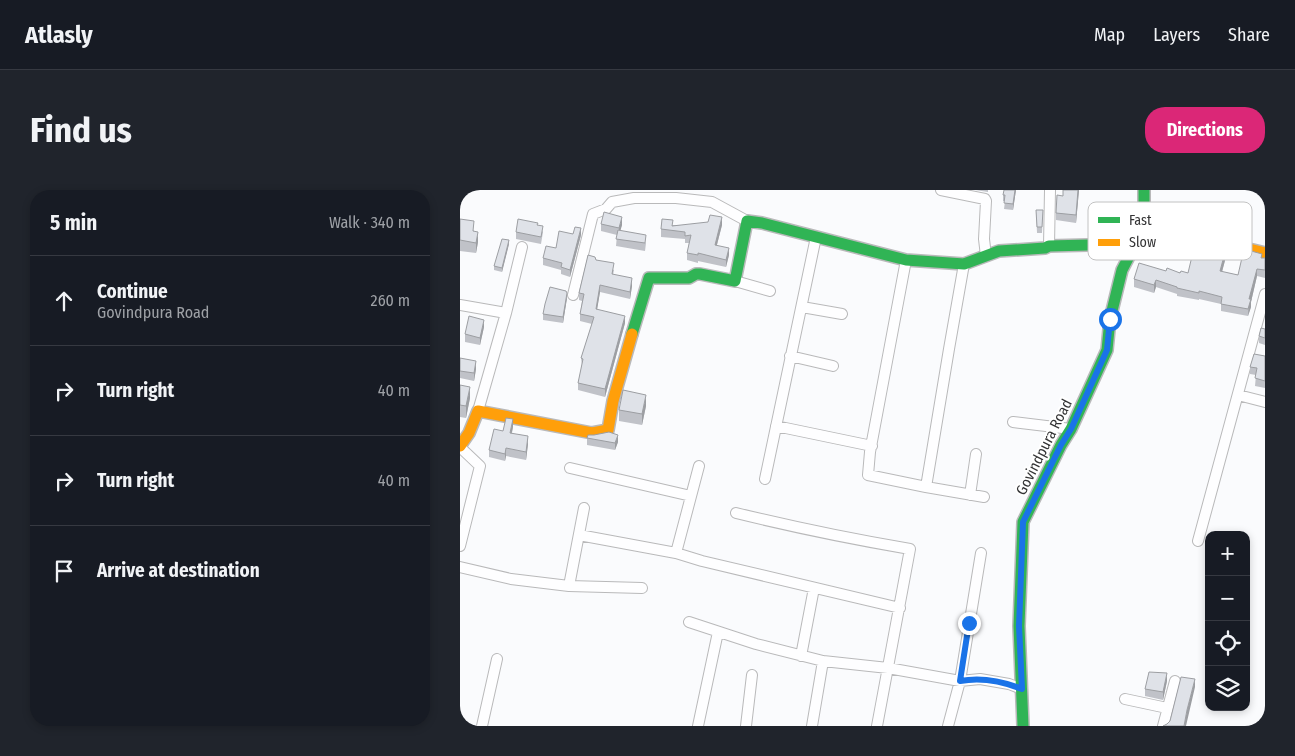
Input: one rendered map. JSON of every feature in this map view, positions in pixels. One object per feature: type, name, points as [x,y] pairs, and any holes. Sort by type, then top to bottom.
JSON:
[{"type":"street","points":[[941,190],[985,199],[984,239],[986,256]]},
{"type":"street","points":[[1049,246],[1050,190]]},
{"type":"street","points":[[573,295],[593,214],[606,209],[612,202],[634,198],[676,198],[712,202],[747,221],[762,223],[906,260],[964,264],[999,251],[1045,248],[1049,246],[1088,245]]},
{"type":"street","points":[[735,281],[747,221]]},
{"type":"street","points":[[765,479],[816,237]]},
{"type":"street","points":[[460,546],[480,466],[460,446],[469,434],[478,411],[506,313],[522,247]]},
{"type":"street","points":[[1252,250],[1265,253]]},
{"type":"street","points":[[906,260],[868,475],[926,488],[984,497]]},
{"type":"street","name":"Govindpura Road","points":[[1023,726],[1019,626],[1023,522],[1061,445],[1071,429],[1107,350],[1110,319],[1122,270],[1127,260]]},
{"type":"street","points":[[926,488],[964,264]]},
{"type":"street","points":[[478,411],[592,433],[608,430],[613,401],[649,278],[689,278],[700,274],[770,291]]},
{"type":"street","points":[[1198,541],[1265,294]]},
{"type":"street","points":[[460,305],[506,313]]},
{"type":"street","points":[[802,307],[842,314]]},
{"type":"street","points":[[790,356],[832,366]]},
{"type":"street","points":[[1238,395],[1265,402]]},
{"type":"street","points":[[1013,422],[1071,429]]},
{"type":"street","points":[[776,426],[872,446]]},
{"type":"street","points":[[970,495],[976,454]]},
{"type":"street","points":[[676,554],[699,466]]},
{"type":"street","points":[[570,468],[691,496]]},
{"type":"street","points":[[569,586],[584,508]]},
{"type":"street","points":[[736,513],[786,526],[910,549],[877,726]]},
{"type":"street","points":[[580,535],[676,554],[900,608]]},
{"type":"street","points":[[948,726],[960,681],[981,553]]},
{"type":"street","points":[[460,567],[511,579],[569,586],[642,588]]},
{"type":"street","points":[[801,656],[814,588]]},
{"type":"street","points":[[689,622],[756,644],[823,661],[888,668],[960,681],[980,679],[1009,684],[1022,689]]},
{"type":"street","points":[[698,726],[718,632]]},
{"type":"street","points":[[482,726],[497,659]]},
{"type":"street","points":[[812,726],[823,661]]},
{"type":"street","points":[[746,726],[752,675]]},
{"type":"street","points":[[1162,726],[1175,681]]},
{"type":"street","points":[[1125,700],[1168,708]]},
{"type":"building","points":[[1004,190],[1015,190],[1013,204],[1004,203]]},
{"type":"building","points":[[1063,190],[1078,190],[1076,215],[1056,213],[1057,195],[1063,196]]},
{"type":"building","points":[[1036,210],[1043,210],[1042,227],[1037,227]]},
{"type":"building","points":[[604,212],[622,217],[619,228],[601,224]]},
{"type":"building","points":[[710,215],[722,217],[715,245],[729,248],[726,260],[698,253],[698,255],[687,253],[691,235],[685,236],[685,232],[661,229],[662,219],[673,220],[672,226],[708,222]]},
{"type":"building","points":[[460,219],[474,221],[473,231],[478,232],[476,243],[460,240]]},
{"type":"building","points":[[518,219],[538,223],[537,225],[543,226],[541,237],[516,232]]},
{"type":"building","points":[[575,227],[581,228],[570,270],[561,267],[562,263],[543,258],[546,246],[556,248],[559,231],[573,234]]},
{"type":"building","points":[[618,230],[646,235],[645,243],[616,239]]},
{"type":"building","points":[[502,239],[509,240],[502,268],[494,266]]},
{"type":"building","points":[[1252,251],[1262,254],[1261,258],[1265,258],[1265,270],[1257,269],[1248,309],[1221,304],[1222,297],[1177,288],[1156,280],[1154,285],[1134,279],[1139,263],[1166,271],[1167,268],[1180,273],[1181,271],[1188,273],[1191,260],[1223,260],[1220,271],[1238,275],[1241,260],[1252,260]]},
{"type":"building","points":[[588,255],[595,257],[596,260],[614,263],[612,274],[632,278],[630,292],[600,285],[596,309],[625,316],[605,389],[578,383],[583,359],[581,358],[594,317],[580,314],[584,294],[579,293]]},
{"type":"building","points":[[550,287],[566,291],[567,293],[563,317],[543,314]]},
{"type":"building","points":[[469,316],[484,320],[480,338],[465,334]]},
{"type":"building","points":[[1261,328],[1265,329],[1265,338],[1259,336]]},
{"type":"building","points":[[1254,354],[1265,356],[1265,381],[1255,378],[1257,368],[1250,367]]},
{"type":"building","points":[[460,358],[476,361],[474,373],[460,371]]},
{"type":"building","points":[[460,385],[470,387],[466,406],[460,405]]},
{"type":"building","points":[[623,390],[646,395],[642,414],[619,410]]},
{"type":"building","points":[[506,418],[513,419],[510,433],[528,436],[526,452],[506,448],[505,454],[489,450],[494,429],[503,431]]},
{"type":"building","points":[[609,432],[618,435],[615,443],[587,438],[588,435]]},
{"type":"building","points":[[1149,672],[1167,673],[1163,692],[1145,689]]},
{"type":"building","points":[[1181,677],[1195,679],[1184,726],[1163,726],[1170,721]]},
{"type":"traffic: fast","points":[[1144,190],[1144,202]]},
{"type":"traffic: fast","points":[[632,334],[649,278],[689,278],[700,274],[735,281],[747,221],[762,223],[906,260],[964,264],[999,251],[1045,248],[1049,246],[1088,245]]},
{"type":"traffic: fast","points":[[1023,726],[1019,626],[1023,522],[1061,445],[1071,429],[1107,350],[1110,319],[1122,270],[1127,260]]},
{"type":"traffic: slow","points":[[1252,250],[1265,253]]},
{"type":"traffic: slow","points":[[460,446],[469,433],[478,411],[592,433],[608,430],[613,401],[632,334]]},
{"type":"route","points":[[969,623],[960,681],[980,679],[1009,684],[1022,689],[1019,626],[1023,522],[1061,445],[1071,429],[1107,350],[1110,319]]}]
